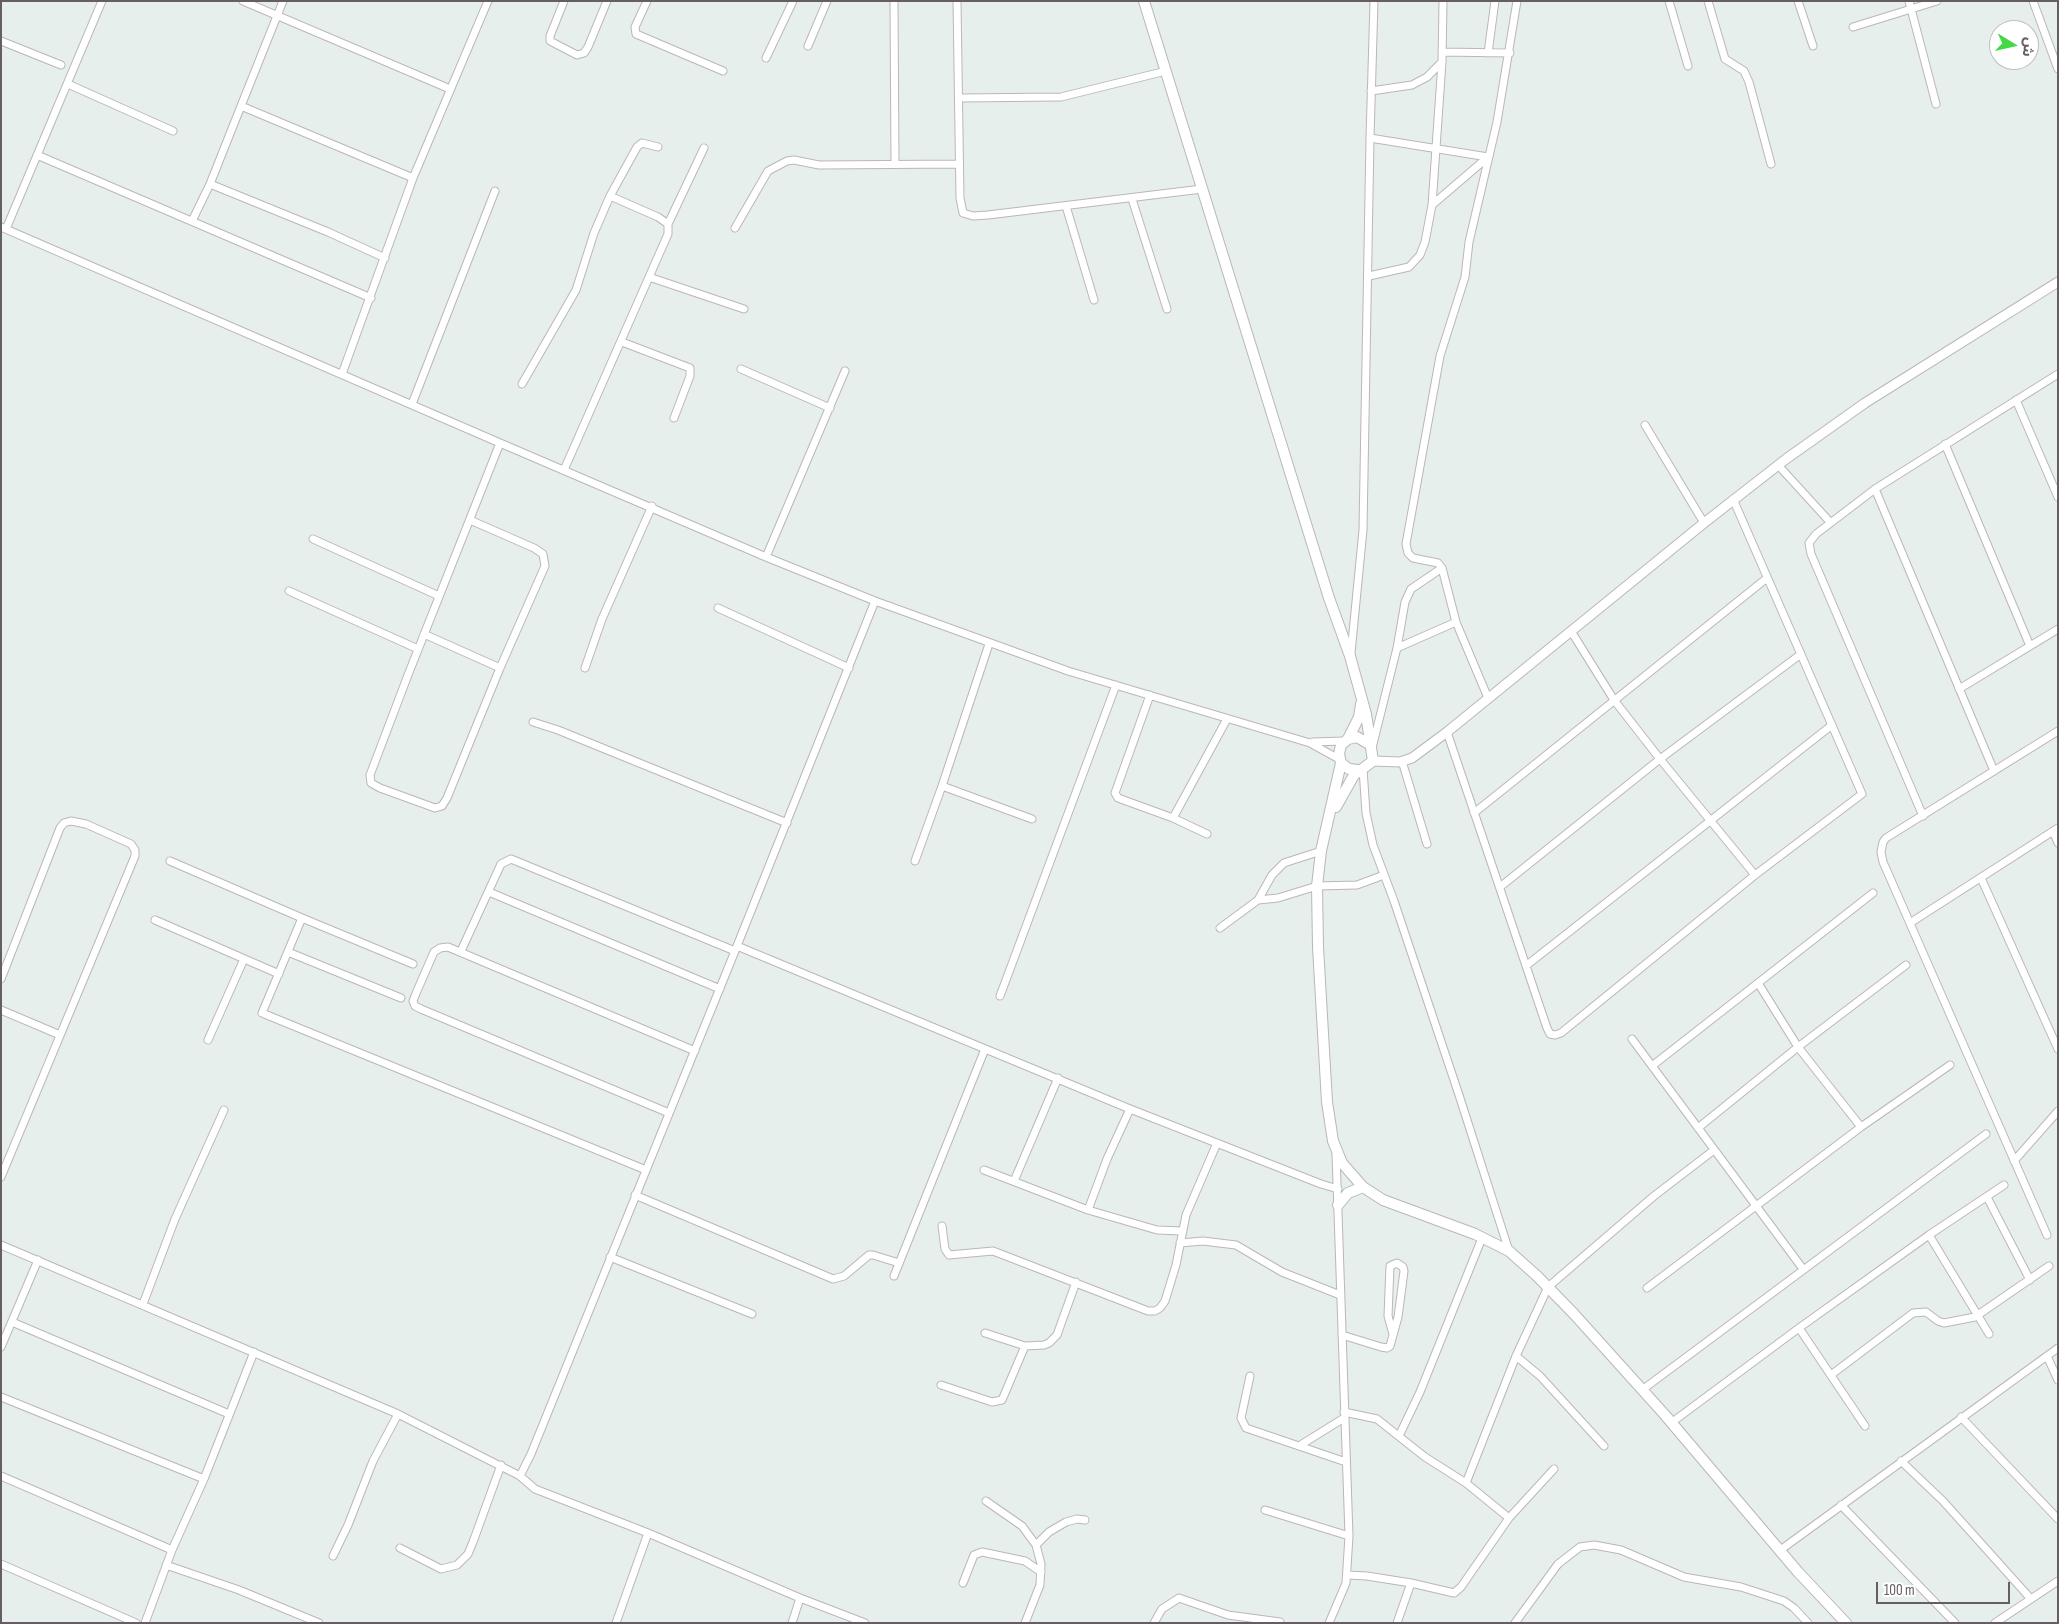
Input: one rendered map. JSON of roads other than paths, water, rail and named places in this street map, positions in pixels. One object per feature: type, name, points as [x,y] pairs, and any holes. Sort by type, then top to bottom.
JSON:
[{"type":"main road","points":[[1144,1],[1329,598],[1350,656],[1366,714],[1373,762],[1360,770],[1344,790],[1328,822]]},
{"type":"main road","points":[[1361,695],[1359,717],[1339,749],[1340,761],[1321,851],[1317,886],[1318,947],[1325,1077],[1330,1131],[1336,1152],[1349,1172],[1363,1187],[1392,1205],[1482,1238],[1509,1251],[1548,1287],[1642,1390],[1780,1551],[1846,1623]]},
{"type":"main road","points":[[1346,740],[1362,738],[1370,747]]},
{"type":"main road","points":[[1340,761],[1349,769],[1360,770]]},
{"type":"main road","points":[[1338,1205],[1348,1193],[1363,1187]]},
{"type":"street","points":[[102,1],[68,84],[4,228],[500,443],[652,506],[766,557],[875,601],[1068,672],[1310,742],[1340,761]]},
{"type":"street","points":[[243,1],[450,89]]},
{"type":"street","points":[[192,221],[210,184],[284,1]]},
{"type":"street","points":[[342,374],[413,178],[488,1]]},
{"type":"street","points":[[564,1],[550,36],[550,41],[578,56],[584,53],[588,47],[606,1]]},
{"type":"street","points":[[647,1],[635,27],[636,34],[723,71]]},
{"type":"street","points":[[766,58],[793,1]]},
{"type":"street","points":[[808,46],[827,1]]},
{"type":"street","points":[[894,1],[895,164]]},
{"type":"street","points":[[957,1],[961,206],[963,213],[969,215],[1066,206],[1202,190]]},
{"type":"street","points":[[1350,656],[1363,530],[1374,1]]},
{"type":"street","points":[[1369,276],[1409,267],[1420,255],[1425,242],[1432,205],[1442,62],[1443,1]]},
{"type":"street","points":[[1488,53],[1495,1]]},
{"type":"street","points":[[1488,698],[1456,622],[1442,568],[1438,563],[1410,556],[1406,548],[1408,528],[1440,356],[1465,276],[1469,242],[1497,122],[1510,53],[1517,1]]},
{"type":"street","points":[[1669,1],[1688,66]]},
{"type":"street","points":[[1708,1],[1726,59],[1744,71],[1749,82],[1771,164]]},
{"type":"street","points":[[1798,1],[1813,46]]},
{"type":"street","points":[[1909,1],[1936,104]]},
{"type":"street","points":[[1853,28],[1937,1]]},
{"type":"street","points":[[2033,1],[2058,69]]},
{"type":"street","points":[[1,41],[61,65]]},
{"type":"street","points":[[1442,52],[1510,53]]},
{"type":"street","points":[[1371,91],[1412,85],[1427,77],[1442,62]]},
{"type":"street","points":[[959,98],[1061,97],[1166,71]]},
{"type":"street","points":[[68,84],[173,131]]},
{"type":"street","points":[[241,106],[413,178]]},
{"type":"street","points":[[1370,138],[1488,157]]},
{"type":"street","points":[[522,384],[576,290],[594,233],[610,196],[637,147],[642,143],[658,147]]},
{"type":"street","points":[[564,470],[668,234],[668,224],[704,148]]},
{"type":"street","points":[[37,155],[371,298]]},
{"type":"street","points":[[1432,205],[1488,157]]},
{"type":"street","points":[[735,228],[768,171],[786,161],[794,160],[819,165],[960,164]]},
{"type":"street","points":[[210,184],[328,232],[385,258]]},
{"type":"street","points":[[412,404],[495,191]]},
{"type":"street","points":[[610,196],[658,217],[668,224]]},
{"type":"street","points":[[1132,199],[1167,309]]},
{"type":"street","points":[[1066,206],[1094,300]]},
{"type":"street","points":[[649,277],[744,309]]},
{"type":"street","points":[[1373,762],[1402,761],[1412,758],[1447,732],[1778,465],[1873,398],[2058,282]]},
{"type":"street","points":[[622,342],[690,368],[690,376],[674,418]]},
{"type":"street","points":[[741,368],[830,408]]},
{"type":"street","points":[[766,557],[845,371]]},
{"type":"street","points":[[1923,816],[1809,551],[1809,543],[1813,536],[1830,522],[1875,489],[2058,374]]},
{"type":"street","points":[[2016,400],[2058,497]]},
{"type":"street","points":[[1645,426],[1704,523]]},
{"type":"street","points":[[470,520],[534,548],[544,554],[545,560],[541,576],[500,668],[447,798],[442,806],[435,808],[371,783],[370,775],[500,443]]},
{"type":"street","points":[[1945,444],[2030,646]]},
{"type":"street","points":[[1778,465],[1830,522]]},
{"type":"street","points":[[1875,489],[1994,771]]},
{"type":"street","points":[[1447,732],[1550,1034],[1561,1033],[1756,874],[1862,794],[1733,500]]},
{"type":"street","points":[[585,668],[602,619],[652,506]]},
{"type":"street","points":[[313,539],[439,596]]},
{"type":"street","points":[[1370,747],[1397,648],[1405,602],[1411,589],[1442,568]]},
{"type":"street","points":[[1474,813],[1767,578]]},
{"type":"street","points":[[289,591],[418,649]]},
{"type":"street","points":[[520,1476],[531,1454],[670,1113],[875,601]]},
{"type":"street","points":[[718,608],[849,668]]},
{"type":"street","points":[[1397,648],[1456,622]]},
{"type":"street","points":[[1959,689],[2058,629]]},
{"type":"street","points":[[1571,631],[1614,700],[1660,760],[1756,874]]},
{"type":"street","points":[[424,634],[500,668]]},
{"type":"street","points":[[915,861],[989,644]]},
{"type":"street","points":[[1500,887],[1660,760],[1801,654]]},
{"type":"street","points":[[1000,996],[1116,685]]},
{"type":"street","points":[[1150,695],[1115,793],[1118,798],[1173,818],[1207,834]]},
{"type":"street","points":[[1173,818],[1227,719]]},
{"type":"street","points":[[533,722],[558,730],[787,823]]},
{"type":"street","points":[[1527,965],[1832,725]]},
{"type":"street","points":[[2046,1235],[1883,862],[1881,847],[1886,838],[2058,731]]},
{"type":"street","points":[[1310,742],[1346,740]]},
{"type":"street","points":[[1402,761],[1427,844]]},
{"type":"street","points":[[1360,770],[1367,824],[1460,1094],[1509,1251]]},
{"type":"street","points":[[942,786],[1032,819]]},
{"type":"street","points":[[1,979],[64,823],[71,821],[86,824],[131,844],[135,850],[135,856],[1,1177]]},
{"type":"street","points":[[1910,923],[2055,830],[2058,843]]},
{"type":"street","points":[[1220,928],[1258,900],[1272,875],[1284,863],[1321,851]]},
{"type":"street","points":[[461,951],[501,864],[505,860],[516,860],[1058,1078],[1130,1109],[1338,1189]]},
{"type":"street","points":[[170,861],[413,964]]},
{"type":"street","points":[[1258,900],[1278,898],[1317,886],[1357,885],[1384,875]]},
{"type":"street","points":[[1980,878],[2058,1049]]},
{"type":"street","points":[[489,892],[720,988]]},
{"type":"street","points":[[1652,1066],[1873,892]]},
{"type":"street","points":[[302,918],[262,1013],[646,1170]]},
{"type":"street","points":[[155,920],[279,974]]},
{"type":"street","points":[[670,1113],[415,1006],[413,1002],[417,991],[436,949],[444,946],[461,951],[694,1051]]},
{"type":"street","points":[[288,952],[400,998]]},
{"type":"street","points":[[208,1040],[244,959]]},
{"type":"street","points":[[1698,1128],[1798,1047],[1906,964]]},
{"type":"street","points":[[1758,983],[1798,1047],[1860,1126]]},
{"type":"street","points":[[1,1010],[60,1036]]},
{"type":"street","points":[[1632,1039],[1803,1270]]},
{"type":"street","points":[[894,1276],[985,1049]]},
{"type":"street","points":[[1647,1288],[1860,1126],[1950,1065]]},
{"type":"street","points":[[1014,1181],[1058,1078]]},
{"type":"street","points":[[1088,1210],[1107,1159],[1130,1109]]},
{"type":"street","points":[[143,1304],[175,1218],[224,1110]]},
{"type":"street","points":[[2014,1161],[2058,1111]]},
{"type":"street","points":[[1642,1390],[1986,1134]]},
{"type":"street","points":[[942,1226],[945,1249],[950,1255],[994,1251],[1148,1311],[1155,1311],[1165,1301],[1176,1265],[1182,1231],[1190,1204],[1216,1143]]},
{"type":"street","points":[[1466,1483],[1516,1356],[1548,1287],[1654,1196],[1714,1150]]},
{"type":"street","points":[[1329,1623],[1346,1582],[1349,1536],[1336,1152]]},
{"type":"street","points":[[984,1170],[1088,1210],[1157,1230],[1182,1231]]},
{"type":"street","points":[[1671,1423],[1798,1328],[1929,1235],[2004,1185]]},
{"type":"street","points":[[636,1196],[833,1279],[844,1276],[869,1256],[873,1255],[899,1263]]},
{"type":"street","points":[[1987,1197],[2030,1280]]},
{"type":"street","points":[[1929,1235],[1989,1334]]},
{"type":"street","points":[[1399,1436],[1420,1392],[1482,1238]]},
{"type":"street","points":[[1180,1243],[1203,1241],[1236,1245],[1282,1272],[1340,1295]]},
{"type":"street","points":[[1,1245],[398,1414],[501,1465],[520,1476],[535,1489],[648,1533],[800,1598],[865,1623]]},
{"type":"street","points":[[610,1257],[752,1314]]},
{"type":"street","points":[[1,1347],[38,1260]]},
{"type":"street","points":[[1342,1335],[1387,1348],[1390,1346],[1398,1317],[1404,1271],[1403,1267],[1397,1263],[1390,1266],[1388,1316],[1393,1334]]},
{"type":"street","points":[[1831,1375],[1913,1313],[1926,1312],[1938,1321],[1944,1322],[1978,1316],[2049,1266]]},
{"type":"street","points":[[985,1333],[1025,1346],[1044,1345],[1056,1335],[1076,1282]]},
{"type":"street","points":[[12,1322],[229,1414]]},
{"type":"street","points":[[1798,1328],[1865,1426]]},
{"type":"street","points":[[941,1384],[992,1402],[998,1402],[1004,1395],[1025,1346]]},
{"type":"street","points":[[1780,1551],[2058,1348]]},
{"type":"street","points":[[145,1623],[172,1550],[204,1480],[254,1352]]},
{"type":"street","points":[[1516,1356],[1540,1376],[1604,1446]]},
{"type":"street","points":[[2047,1356],[2058,1380]]},
{"type":"street","points":[[1250,1376],[1241,1418],[1243,1425],[1346,1462]]},
{"type":"street","points":[[1,1397],[204,1480]]},
{"type":"street","points":[[333,1556],[348,1525],[373,1461],[398,1414]]},
{"type":"street","points":[[1299,1446],[1344,1415],[1377,1419],[1425,1457],[1466,1483],[1509,1518]]},
{"type":"street","points":[[1961,1417],[2058,1519]]},
{"type":"street","points":[[1901,1461],[1943,1500],[2031,1599]]},
{"type":"street","points":[[400,1548],[441,1569],[457,1565],[468,1554],[501,1465]]},
{"type":"street","points":[[1347,1575],[1411,1583],[1454,1593],[1461,1586],[1509,1518],[1554,1469]]},
{"type":"street","points":[[1,1476],[172,1550]]},
{"type":"street","points":[[986,1501],[1014,1518],[1036,1545],[1041,1572],[1040,1585],[1025,1623]]},
{"type":"street","points":[[1841,1505],[1955,1623]]},
{"type":"street","points":[[1265,1510],[1349,1536]]},
{"type":"street","points":[[1036,1545],[1049,1532],[1066,1522],[1077,1519],[1085,1520]]},
{"type":"street","points":[[616,1623],[648,1533]]},
{"type":"street","points":[[1515,1623],[1558,1564],[1580,1548],[1594,1545],[1621,1550],[1684,1577],[1742,1587],[1784,1601],[1794,1608],[1808,1623]]},
{"type":"street","points":[[963,1583],[974,1556],[982,1552],[1025,1561],[1041,1572]]},
{"type":"street","points":[[1,1564],[136,1623]]},
{"type":"street","points":[[166,1565],[240,1590],[319,1623]]},
{"type":"street","points":[[1995,1623],[2058,1581]]},
{"type":"street","points":[[1397,1623],[1411,1583]]},
{"type":"street","points":[[792,1623],[800,1598]]},
{"type":"street","points":[[1154,1623],[1162,1610],[1179,1598],[1228,1615],[1280,1622]]}]
